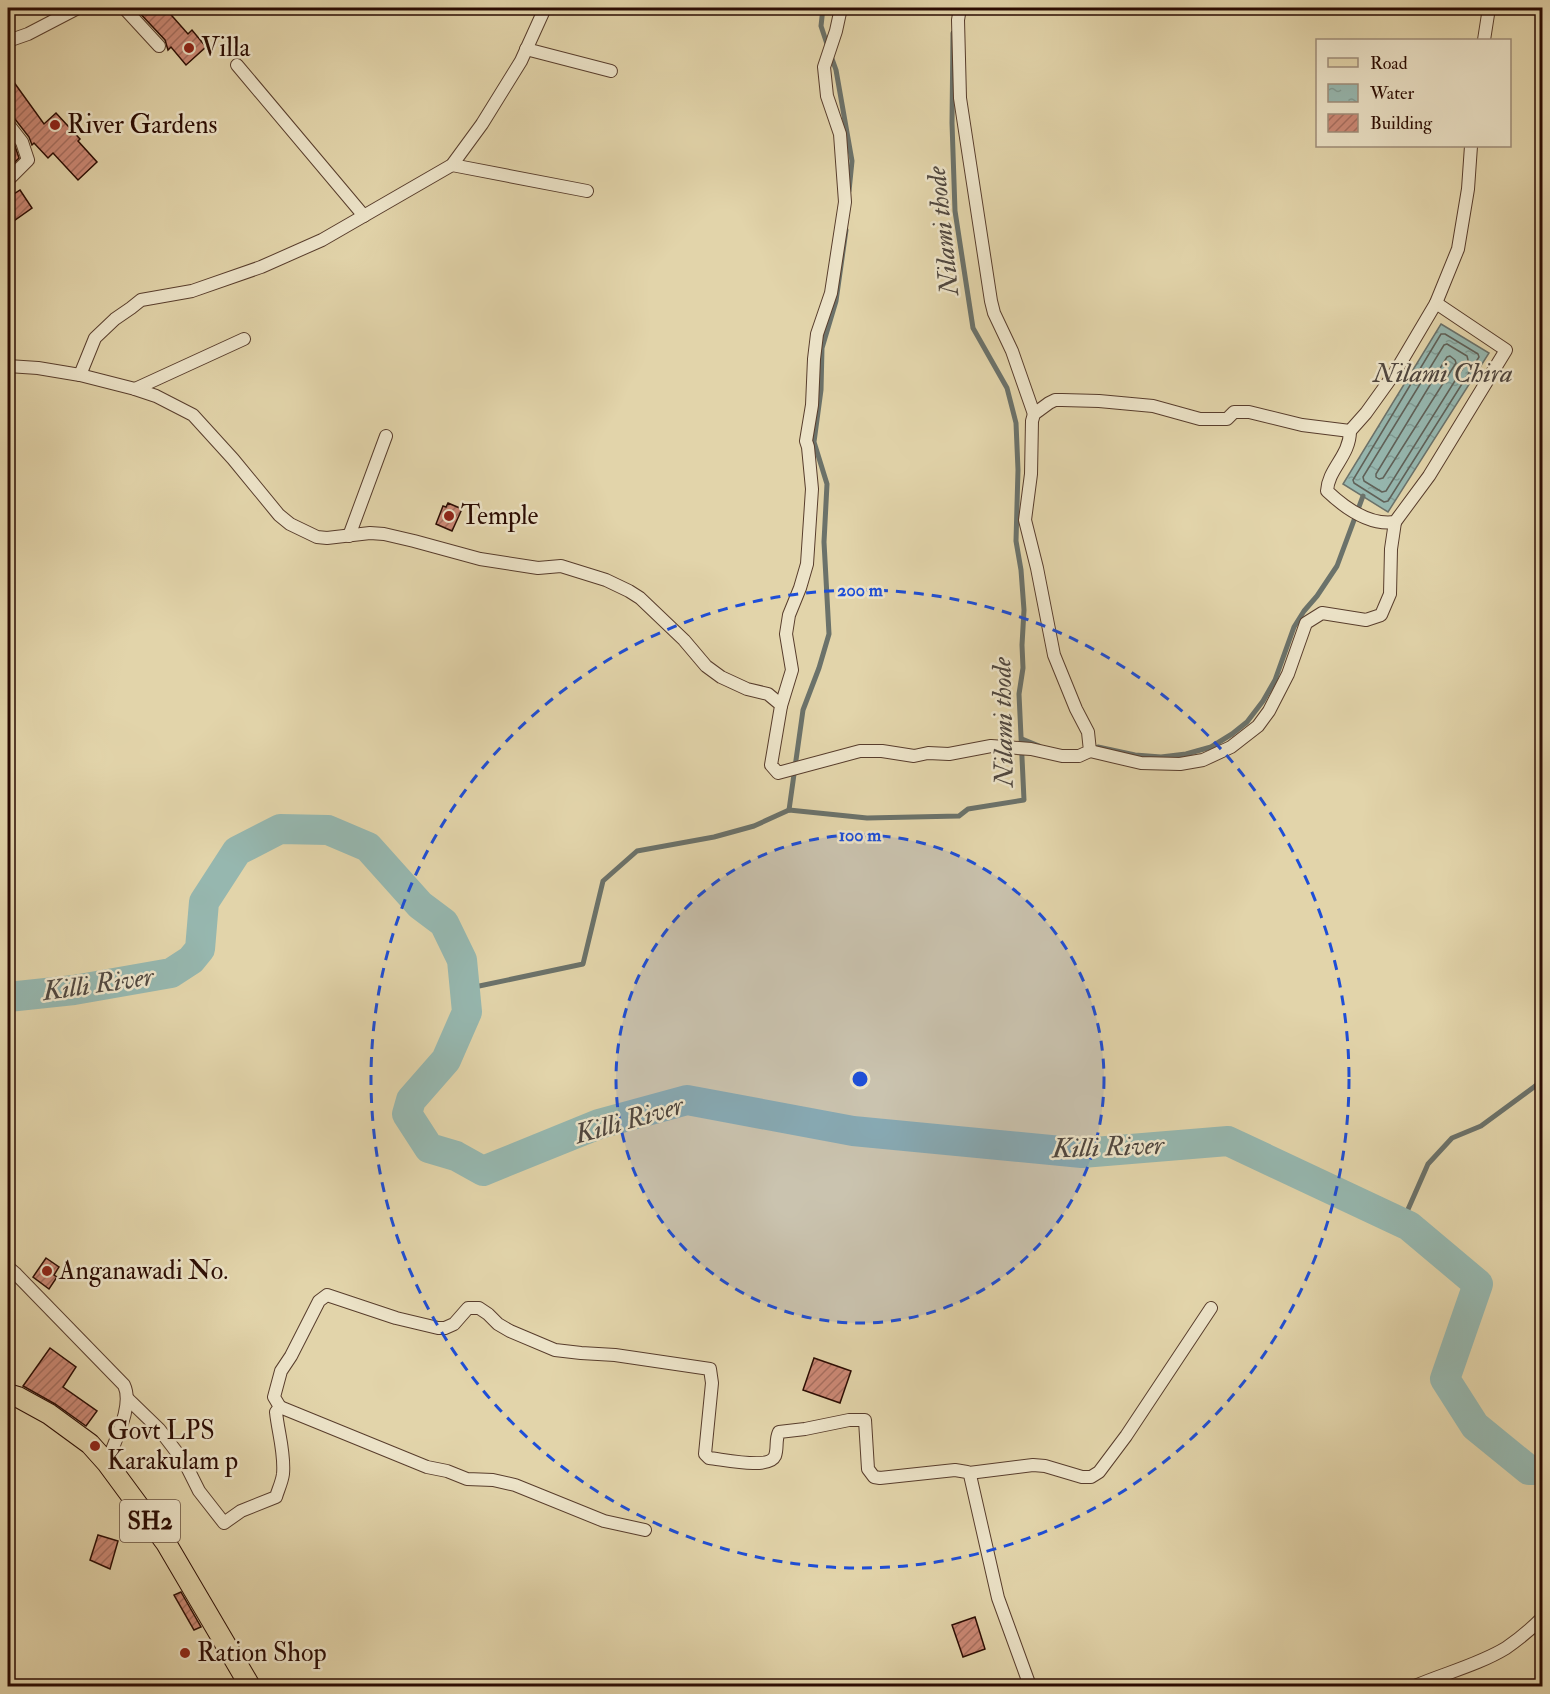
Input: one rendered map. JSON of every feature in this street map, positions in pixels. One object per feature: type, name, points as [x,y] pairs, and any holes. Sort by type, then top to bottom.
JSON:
[{"type":"main road","name":"SH2","points":[[8,1394],[49,1414],[90,1444],[107,1463],[166,1543],[250,1686]]},
{"type":"street","points":[[8,41],[28,34],[78,8]]},
{"type":"street","points":[[124,8],[159,46]]},
{"type":"street","points":[[80,375],[95,338],[115,319],[141,300],[192,291],[261,267],[322,240],[452,165],[482,124],[521,61],[545,8]]},
{"type":"street","points":[[841,8],[824,67],[827,96],[840,134],[845,202],[831,293],[817,334],[814,359],[812,405],[806,441],[812,489],[807,564],[789,615],[786,634],[792,670],[781,706],[771,765],[778,773],[860,751],[882,751],[914,756],[928,753],[949,754],[991,746],[1031,749],[1062,756],[1078,756],[1090,751],[1141,764],[1180,765],[1203,760],[1231,747],[1258,726],[1269,711],[1288,674],[1306,623],[1322,613],[1366,620],[1381,615],[1390,594],[1391,549],[1395,522],[1429,476],[1506,350],[1436,303]]},
{"type":"street","points":[[960,8],[958,21],[960,98],[990,301],[1012,351],[1034,414],[1025,520],[1037,567],[1054,655],[1088,732],[1090,751]]},
{"type":"street","points":[[1484,39],[1489,8]]},
{"type":"street","points":[[526,49],[611,71]]},
{"type":"street","points":[[237,65],[364,216]]},
{"type":"street","points":[[8,124],[22,142],[28,160],[8,180]]},
{"type":"street","points":[[1395,522],[1375,522],[1367,519],[1345,506],[1327,491],[1328,484],[1347,450],[1350,431],[1394,374],[1436,303],[1458,249],[1468,189],[1471,147]]},
{"type":"street","points":[[452,165],[586,191]]},
{"type":"street","points":[[135,388],[244,339]]},
{"type":"street","points":[[8,366],[80,375],[135,388],[193,415],[279,515],[290,524],[316,537],[384,534],[480,559],[538,568],[561,567],[606,580],[640,598],[684,640],[706,666],[721,677],[747,689],[768,694],[781,706]]},
{"type":"street","points":[[1034,414],[1054,400],[1099,401],[1153,406],[1200,419],[1227,419],[1234,412],[1249,412],[1302,425],[1350,431]]},
{"type":"street","points":[[349,536],[386,436]]},
{"type":"street","points":[[8,1267],[124,1386],[128,1399],[159,1429],[185,1463],[199,1491],[224,1523],[241,1511],[276,1497],[283,1474],[282,1448],[277,1430],[276,1412],[280,1407]]},
{"type":"street","points":[[645,1530],[604,1521],[515,1485],[493,1480],[467,1479],[447,1471],[427,1467],[280,1407],[274,1396],[281,1371],[319,1301],[327,1295],[396,1318],[438,1328],[454,1324],[468,1308],[479,1308],[510,1331],[555,1350],[615,1355],[710,1369],[712,1383],[705,1454],[710,1458],[757,1463],[771,1461],[779,1432],[849,1420],[865,1420],[868,1469],[874,1477],[880,1478],[955,1470],[969,1473],[1033,1465],[1045,1466],[1082,1477],[1091,1477],[1100,1472],[1211,1308]]},
{"type":"street","points":[[107,1463],[128,1399]]},
{"type":"street","points":[[969,1473],[974,1486],[998,1598],[1030,1686]]},
{"type":"street","points":[[1415,1686],[1488,1658],[1506,1648],[1542,1618]]},
{"type":"water","name":"Nilami Chira","points":[[1441,324],[1489,353],[1388,512],[1343,484]]},
{"type":"building","points":[[135,8],[165,8],[188,34],[192,30],[206,47],[186,65],[171,47],[168,50],[165,40]]},
{"type":"building","points":[[8,74],[44,124],[56,113],[97,162],[78,180],[53,153],[48,158],[34,143],[32,145],[29,137],[15,119],[8,116]]},
{"type":"building","points":[[8,137],[15,146],[19,158],[8,169]]},
{"type":"building","name":"River Gardens","points":[[20,190],[32,208],[8,225],[8,198]]},
{"type":"building","name":"Temple","points":[[448,503],[462,509],[452,531],[436,524],[443,506],[446,507]]},
{"type":"building","name":"Anganawadi No.","points":[[46,1258],[59,1267],[54,1275],[57,1277],[49,1289],[33,1277]]},
{"type":"building","points":[[50,1348],[76,1367],[63,1387],[97,1411],[86,1426],[55,1404],[23,1386]]},
{"type":"building","points":[[814,1358],[851,1371],[840,1403],[803,1390]]},
{"type":"building","points":[[98,1535],[118,1541],[110,1569],[90,1560]]},
{"type":"building","points":[[181,1592],[201,1627],[194,1630],[174,1595]]},
{"type":"building","points":[[975,1617],[985,1649],[963,1657],[952,1625]]},
{"type":"waterway","points":[[823,8],[821,26],[828,47]]},
{"type":"waterway","name":"Nilami thode","points":[[465,989],[583,964],[603,881],[637,851],[714,837],[754,826],[789,810],[867,818],[959,816],[968,809],[1024,800],[1019,694],[1023,668],[1024,610],[1016,541],[1018,470],[1016,423],[1007,388],[973,328],[955,211],[952,123],[953,33]]},
{"type":"waterway","points":[[831,56],[836,70],[852,161],[849,191]]},
{"type":"waterway","points":[[789,810],[803,710],[829,634],[824,542],[827,484],[814,442],[821,390],[822,348],[836,301],[846,230]]},
{"type":"waterway","points":[[1098,747],[1135,755],[1161,757],[1186,754],[1211,747],[1247,722],[1275,680],[1294,627],[1337,566],[1363,496]]},
{"type":"waterway","points":[[1022,739],[1039,746]]},
{"type":"waterway","name":"Killi River","points":[[8,997],[74,990],[171,973],[191,960],[200,949],[204,902],[237,851],[280,829],[328,830],[368,847],[420,905],[444,923],[462,960],[467,1012],[446,1060],[411,1100],[407,1114],[429,1148],[456,1156],[483,1171],[599,1124],[687,1100],[853,1131],[1082,1153],[1228,1141],[1409,1226],[1478,1284],[1445,1379],[1475,1426],[1529,1470],[1542,1470]]},
{"type":"waterway","points":[[1402,1223],[1428,1164],[1452,1138],[1481,1126],[1542,1081]]},
{"type":"place","name":"Villa","points":[[189,48]]},
{"type":"place","name":"River Gardens","points":[[55,125]]},
{"type":"place","name":"Temple","points":[[449,516]]},
{"type":"place","name":"Anganawadi No.","points":[[47,1271]]},
{"type":"place","name":"Govt LPS Karakulam p","points":[[95,1446]]},
{"type":"place","name":"Ration Shop","points":[[185,1653]]}]
